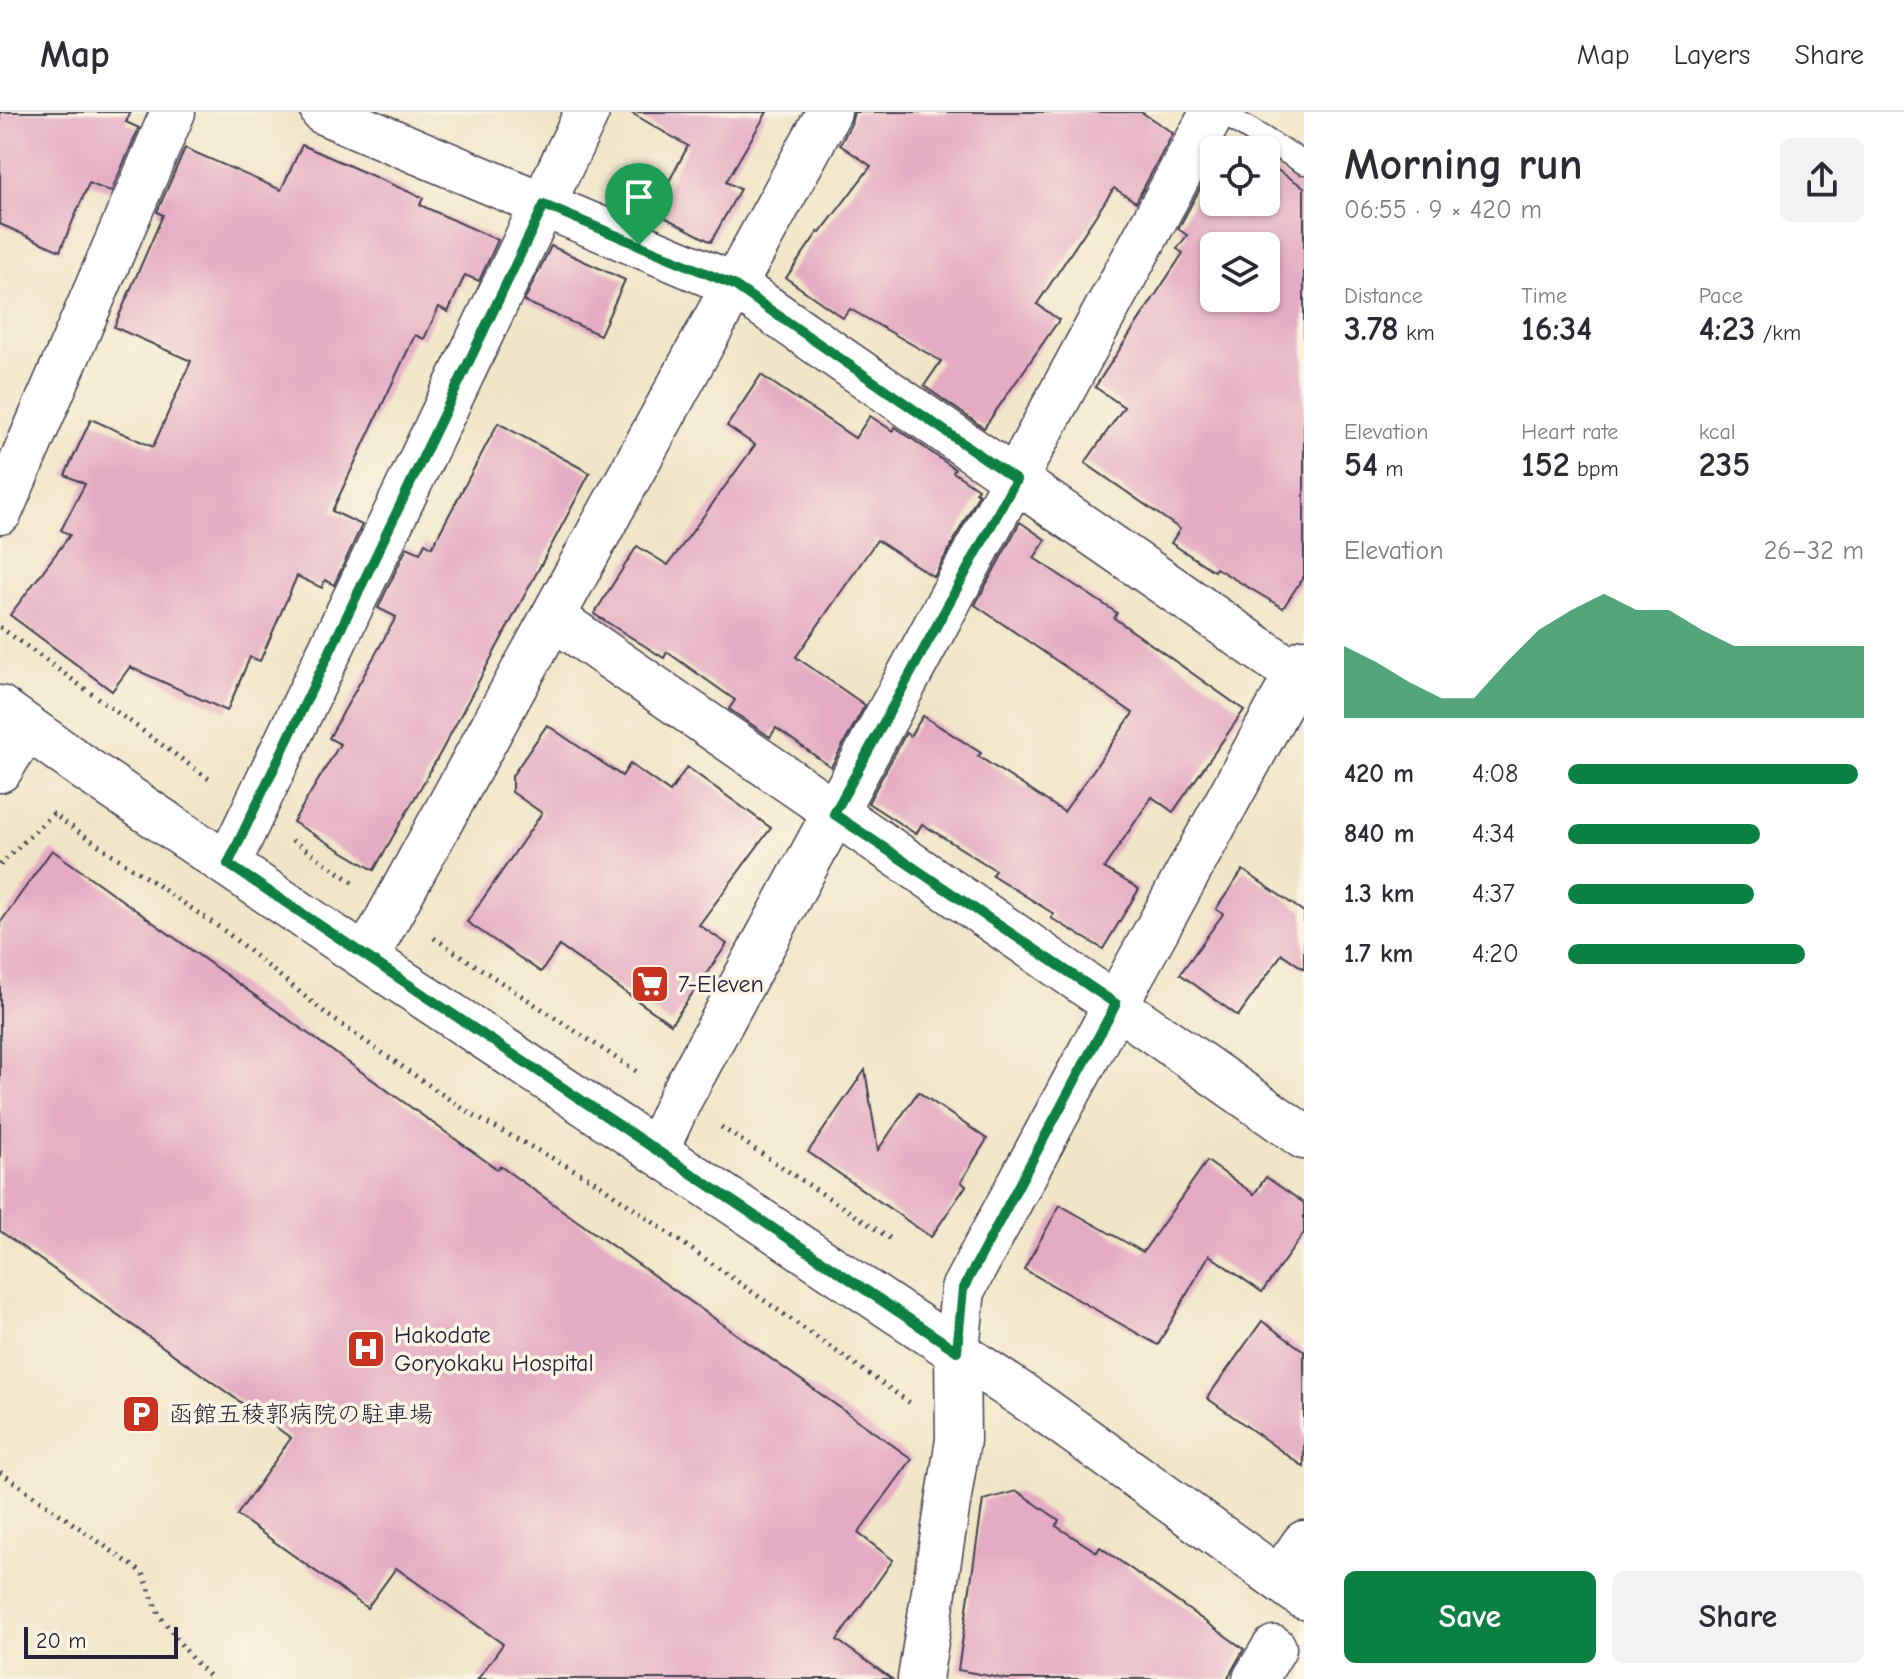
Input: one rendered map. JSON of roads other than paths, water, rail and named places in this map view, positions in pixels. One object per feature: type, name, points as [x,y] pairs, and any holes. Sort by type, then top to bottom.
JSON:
[{"type":"street","points":[[0,512],[173,112]]},
{"type":"street","points":[[323,112],[734,285],[1299,677],[1116,1004],[963,1289],[957,1351],[958,1440],[920,1679]]},
{"type":"street","points":[[228,864],[587,112]]},
{"type":"street","points":[[366,958],[829,112]]},
{"type":"street","points":[[656,1151],[680,1099],[1213,112]]},
{"type":"street","points":[[554,618],[1304,1137]]},
{"type":"street","points":[[0,770],[13,718],[366,958],[1043,1409],[1291,1588],[1304,1543]]},
{"type":"lane","points":[[1221,112],[1304,163]]},
{"type":"place","name":"7-Eleven","points":[[650,984]]},
{"type":"place","name":"Hakodate Goryokaku Hospital","points":[[366,1349]]},
{"type":"place","name":"函館五稜郭病院の駐車場","points":[[141,1414]]}]
